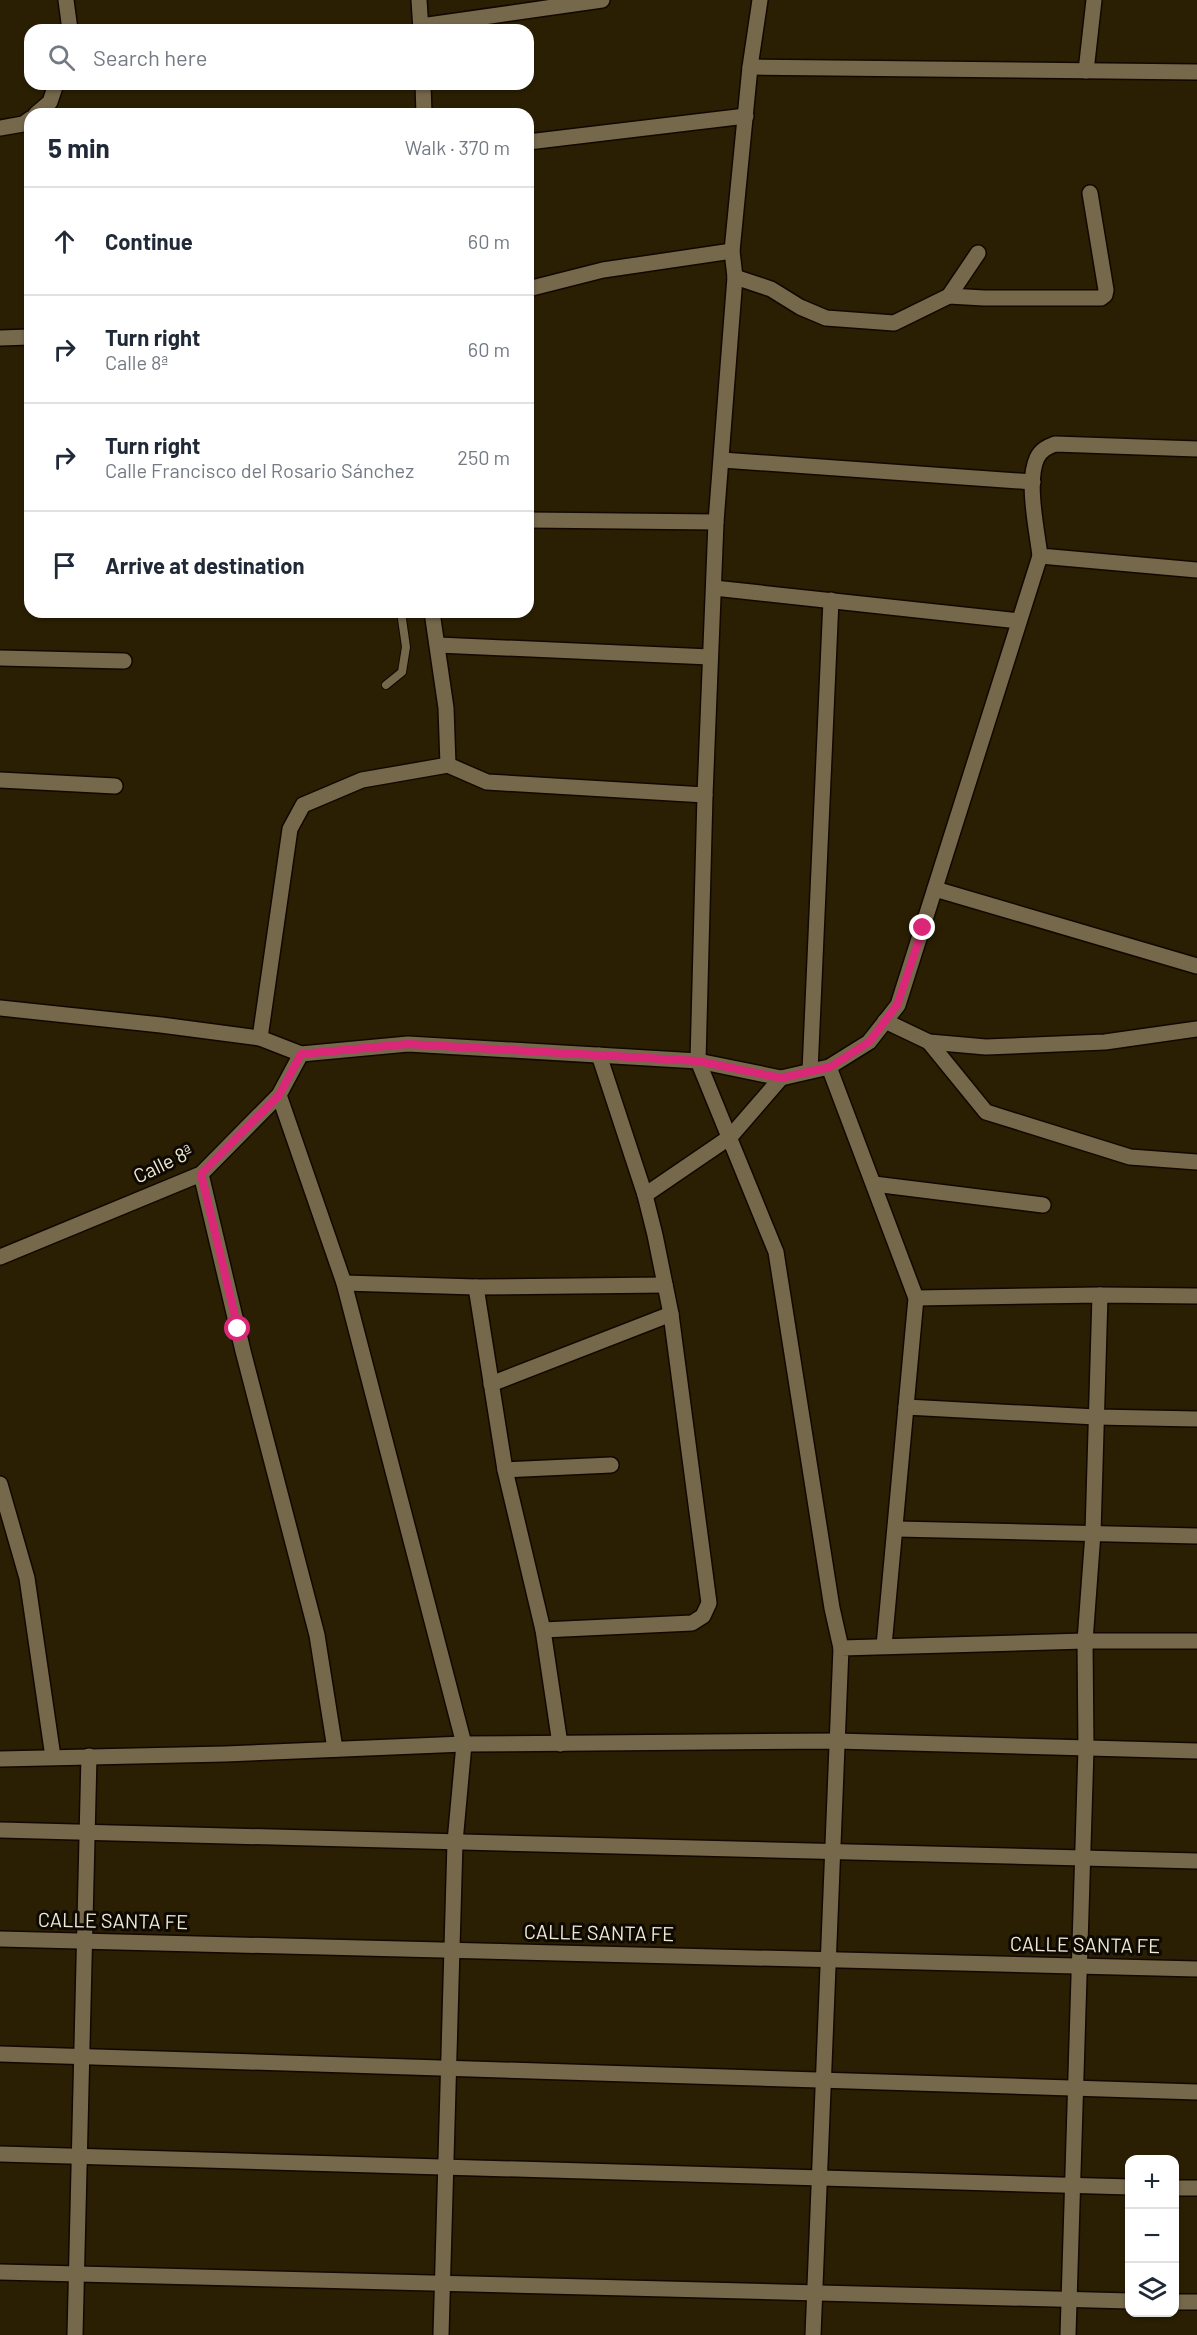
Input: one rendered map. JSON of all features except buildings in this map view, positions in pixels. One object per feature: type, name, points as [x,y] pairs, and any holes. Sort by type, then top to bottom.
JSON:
[{"type":"street","points":[[66,0],[69,24]]},
{"type":"street","points":[[419,0],[421,24]]},
{"type":"street","points":[[447,24],[602,0]]},
{"type":"street","points":[[760,0],[750,67],[732,251],[735,277],[716,522],[705,795],[698,1061],[776,1252],[832,1608],[841,1648],[813,2335]]},
{"type":"street","points":[[1086,71],[1094,0]]},
{"type":"street","points":[[750,67],[1197,72]]},
{"type":"street","points":[[43,108],[50,102],[54,90]]},
{"type":"street","points":[[423,90],[424,108]]},
{"type":"street","points":[[534,141],[746,116]]},
{"type":"street","points":[[0,128],[24,123]]},
{"type":"street","points":[[735,277],[771,289],[800,307],[826,318],[894,322],[949,296],[1101,298],[1105,295],[1106,290],[1090,193]]},
{"type":"street","points":[[534,287],[603,270],[732,251]]},
{"type":"street","points":[[949,296],[978,253]]},
{"type":"street","points":[[0,338],[24,337]]},
{"type":"street","points":[[0,1008],[261,1038],[301,1054],[408,1044],[698,1061],[781,1078],[830,1067],[869,1042],[897,1005],[1040,556],[1033,482],[1037,459],[1044,449],[1055,444],[1197,449]]},
{"type":"street","points":[[722,460],[1033,482]]},
{"type":"street","points":[[534,520],[716,522]]},
{"type":"street","points":[[1040,556],[1197,570]]},
{"type":"street","points":[[714,588],[1019,621]]},
{"type":"street","points":[[810,1071],[831,600]]},
{"type":"street","points":[[433,618],[446,708],[448,765]]},
{"type":"street","points":[[438,645],[710,657]]},
{"type":"street","points":[[0,658],[124,661]]},
{"type":"street","points":[[261,1038],[290,828],[303,805],[362,780],[448,765],[487,782],[705,795]]},
{"type":"street","points":[[0,780],[115,786]]},
{"type":"street","points":[[935,889],[1197,966]]},
{"type":"street","points":[[885,1021],[929,1042],[986,1047],[1105,1042],[1197,1029]]},
{"type":"street","points":[[929,1042],[986,1112],[1130,1157],[1197,1162]]},
{"type":"street","name":"Calle 8ª","points":[[0,1257],[201,1174],[279,1095],[301,1054]]},
{"type":"street","points":[[543,1630],[692,1623],[703,1616],[709,1603],[671,1314],[645,1195],[599,1055]]},
{"type":"street","points":[[830,1067],[916,1298],[897,1529],[884,1646]]},
{"type":"street","points":[[645,1195],[730,1137],[781,1078]]},
{"type":"street","points":[[279,1095],[344,1284],[464,1744],[456,1842],[441,2335]]},
{"type":"street","points":[[201,1174],[243,1351],[317,1635],[335,1749]]},
{"type":"street","points":[[874,1184],[1043,1205]]},
{"type":"street","points":[[344,1284],[476,1287],[665,1285]]},
{"type":"street","points":[[476,1287],[505,1470],[543,1630],[560,1744]]},
{"type":"street","points":[[1068,2335],[1086,1749],[1085,1641],[1092,1533],[1100,1295]]},
{"type":"street","points":[[916,1298],[1197,1296]]},
{"type":"street","points":[[492,1384],[671,1314]]},
{"type":"street","points":[[906,1407],[1096,1417],[1197,1419]]},
{"type":"street","points":[[505,1470],[611,1465]]},
{"type":"street","points":[[0,1485],[27,1578],[53,1758]]},
{"type":"street","points":[[897,1529],[1197,1536]]},
{"type":"street","points":[[841,1648],[1085,1641],[1197,1641]]},
{"type":"street","points":[[0,1758],[225,1754],[464,1744],[836,1741],[1197,1751]]},
{"type":"street","points":[[75,2335],[89,1756]]},
{"type":"street","points":[[0,1830],[1197,1861]]},
{"type":"street","name":"CALLE SANTA FE","points":[[0,1939],[1197,1969]]},
{"type":"street","points":[[0,2054],[1197,2092]]},
{"type":"street","points":[[0,2154],[1125,2187]]},
{"type":"street","points":[[1179,2188],[1197,2188]]},
{"type":"street","points":[[0,2272],[1125,2301]]},
{"type":"street","points":[[1179,2302],[1197,2302]]},
{"type":"lane","points":[[386,685],[402,672],[406,647],[402,618]]},
{"type":"route","points":[[238,1329],[201,1174],[279,1095],[301,1054],[408,1044],[698,1061],[781,1078],[830,1067],[869,1042],[897,1005],[923,928]]}]
